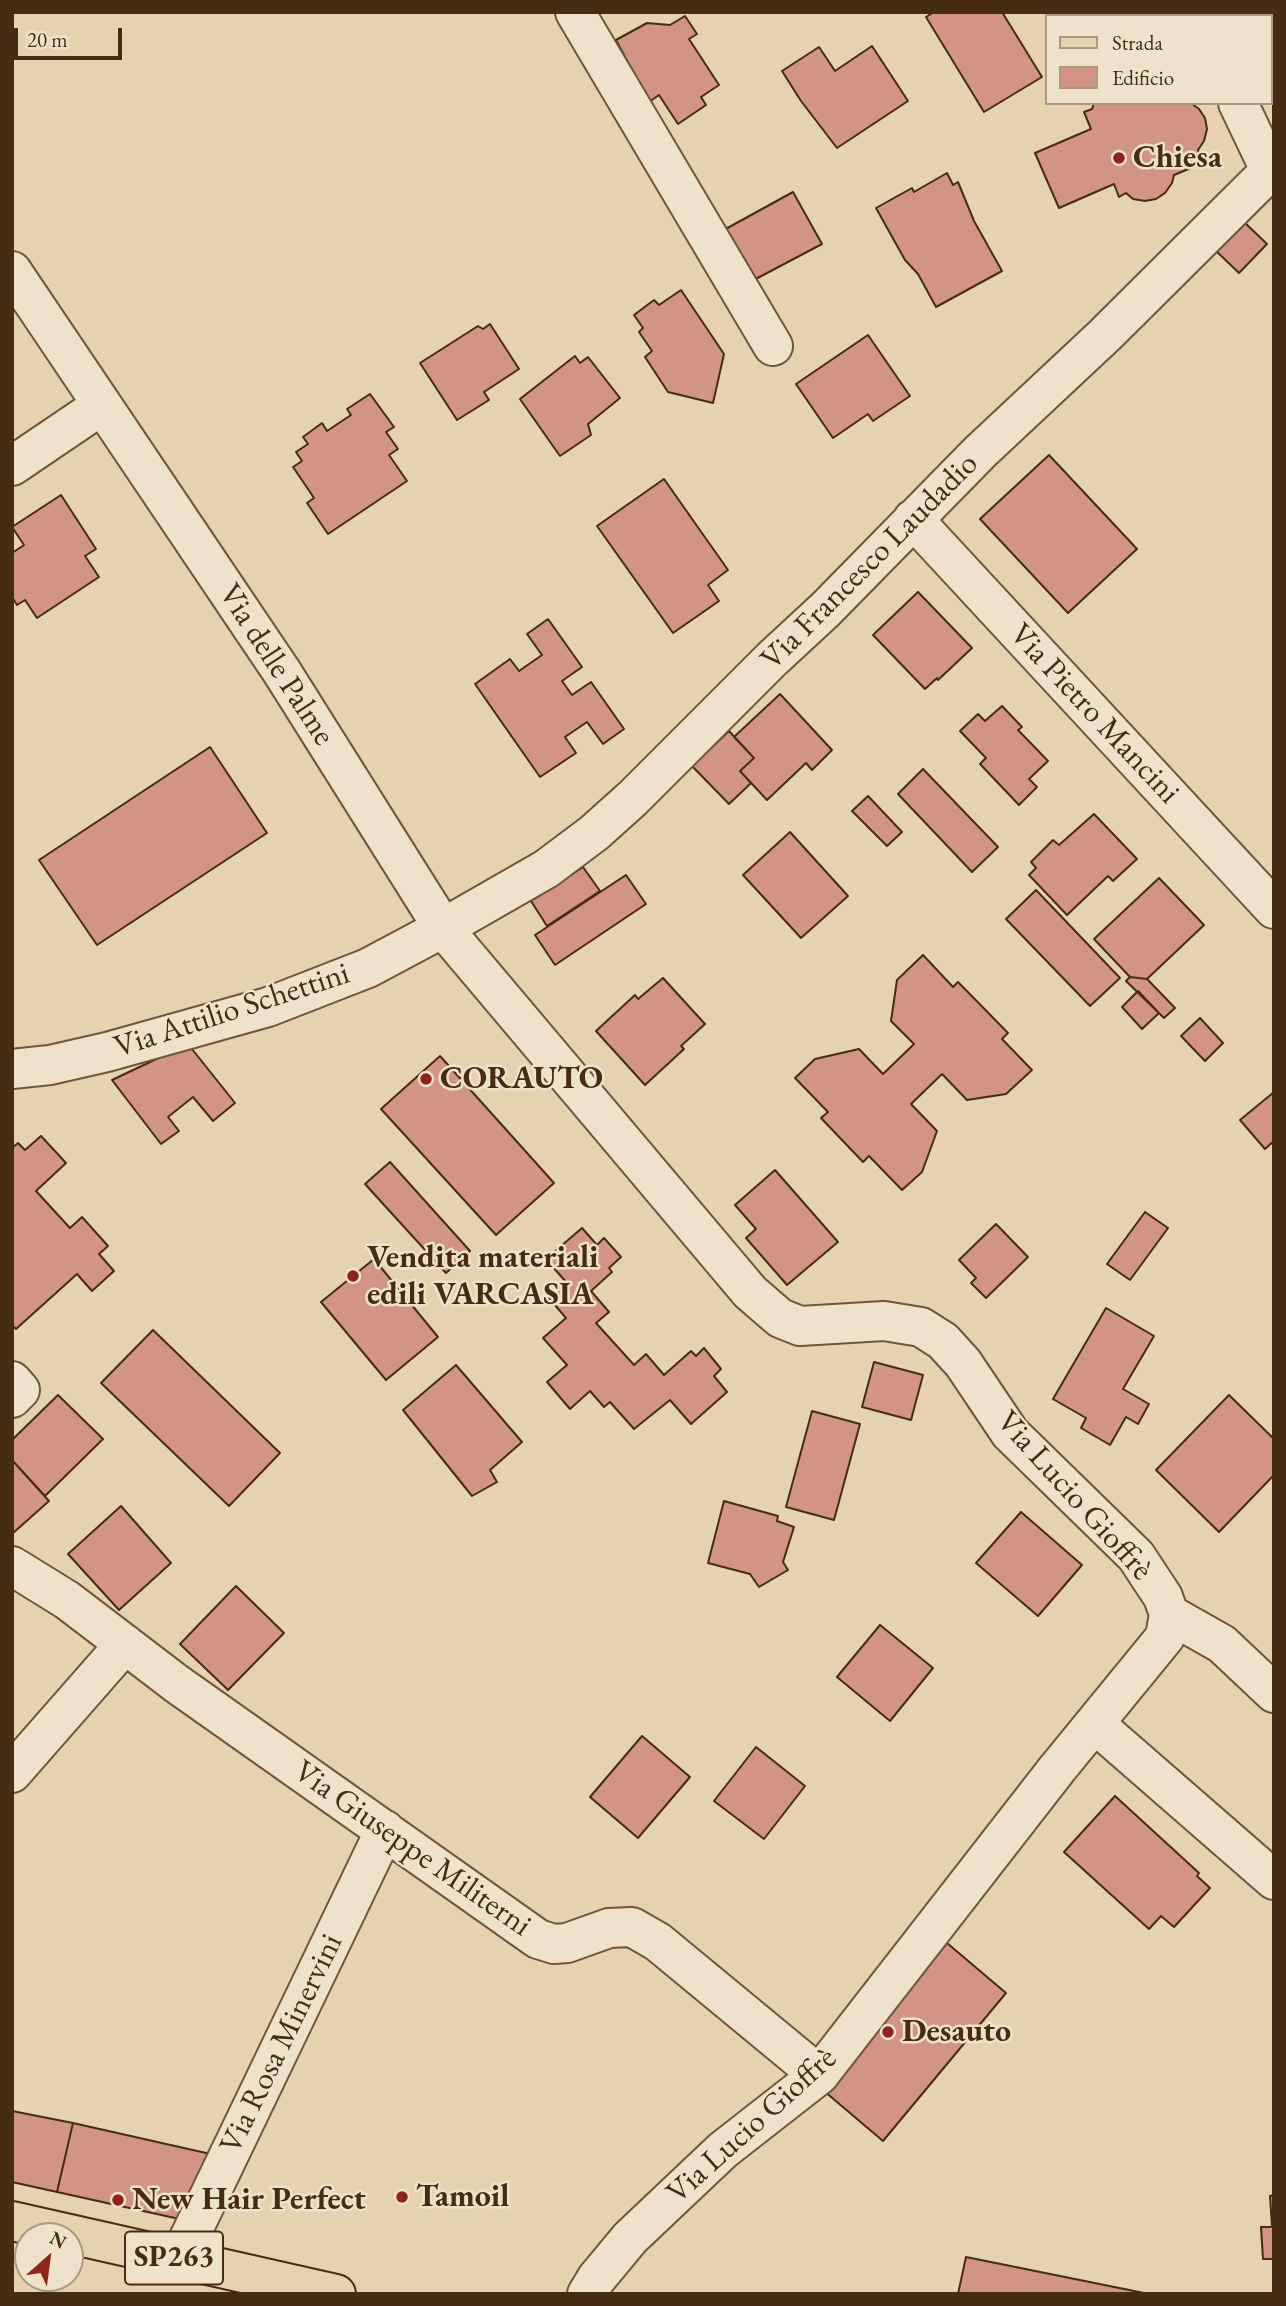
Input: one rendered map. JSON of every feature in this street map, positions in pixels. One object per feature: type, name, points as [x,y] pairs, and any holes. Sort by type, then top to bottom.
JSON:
[{"type":"main road","name":"SP263","points":[[12,2221],[336,2294]]},
{"type":"street","points":[[575,12],[773,346]]},
{"type":"street","points":[[1239,105],[1272,168]]},
{"type":"street","name":"Via Francesco Laudadio","points":[[443,928],[546,869],[594,833],[633,798],[826,609],[980,452],[1105,335],[1272,168]]},
{"type":"street","name":"Via delle Palme","points":[[12,271],[282,672],[443,928]]},
{"type":"street","points":[[12,466],[102,405]]},
{"type":"street","name":"Via Pietro Mancini","points":[[913,519],[1274,909]]},
{"type":"street","name":"Via Attilio Schettini","points":[[12,1069],[50,1065],[268,1007],[368,968],[443,928]]},
{"type":"street","name":"Via Lucio Gioffrè","points":[[443,928],[750,1293],[780,1318],[800,1326],[884,1321],[921,1327],[943,1341],[963,1363],[1010,1433],[1136,1556],[1163,1597],[1169,1615],[1165,1637],[1057,1769],[819,2075],[723,2150],[630,2238],[596,2278],[587,2294]]},
{"type":"street","points":[[12,1381],[20,1391],[12,1398]]},
{"type":"street","name":"Via Giuseppe Militerni","points":[[12,1566],[66,1600],[177,1684],[538,1939],[554,1944],[567,1943],[609,1928],[632,1927],[658,1942],[819,2075]]},
{"type":"street","points":[[1169,1615],[1222,1644],[1274,1693]]},
{"type":"street","points":[[12,1773],[125,1644]]},
{"type":"street","points":[[1095,1724],[1274,1880]]},
{"type":"street","name":"Via Rosa Minervini","points":[[179,2259],[385,1830]]},
{"type":"building","points":[[934,12],[1002,12],[1042,77],[984,112],[926,17]]},
{"type":"building","points":[[685,16],[697,34],[689,39],[719,85],[701,97],[706,105],[678,124],[659,95],[649,102],[616,40],[647,23],[670,25]]},
{"type":"building","points":[[872,46],[908,101],[837,148],[782,71],[819,47],[835,71]]},
{"type":"building","name":"Chiesa","points":[[1093,105],[1194,105],[1205,118],[1207,129],[1198,150],[1203,163],[1174,175],[1165,193],[1156,199],[1133,199],[1126,193],[1119,197],[1114,184],[1059,208],[1035,153],[1091,129],[1084,112],[1092,109]]},
{"type":"building","points":[[947,173],[953,185],[958,182],[974,221],[1002,271],[936,307],[918,274],[905,260],[876,208],[912,188],[914,192]]},
{"type":"building","points":[[793,192],[822,244],[750,282],[722,231]]},
{"type":"building","points":[[1241,219],[1267,244],[1239,273],[1213,248]]},
{"type":"building","points":[[681,290],[724,354],[713,403],[668,392],[645,357],[652,351],[639,332],[643,328],[634,315],[654,300],[659,305]]},
{"type":"building","points":[[490,324],[519,369],[484,392],[489,400],[457,420],[420,363],[478,326],[483,329]]},
{"type":"building","points":[[868,335],[910,396],[873,421],[868,414],[833,438],[796,384]]},
{"type":"building","points":[[575,356],[580,363],[588,357],[620,398],[588,424],[591,435],[560,456],[520,399]]},
{"type":"building","points":[[370,394],[394,427],[386,432],[398,449],[389,455],[407,481],[328,534],[307,503],[314,498],[293,467],[302,461],[296,452],[308,444],[303,437],[322,423],[327,431],[351,415],[347,409]]},
{"type":"building","points":[[1049,455],[1137,549],[1068,613],[980,519]]},
{"type":"building","points":[[664,479],[728,570],[708,585],[719,601],[673,633],[597,526]]},
{"type":"building","points":[[61,495],[96,549],[85,556],[99,577],[37,618],[25,600],[17,605],[12,597],[12,553],[24,545],[12,527]]},
{"type":"building","points":[[918,592],[972,648],[925,689],[873,635]]},
{"type":"building","points":[[548,619],[582,667],[562,681],[572,695],[591,682],[624,729],[603,744],[587,722],[565,737],[576,753],[540,777],[475,684],[510,659],[519,671],[542,655],[527,634]]},
{"type":"building","points":[[780,694],[832,750],[812,770],[806,763],[767,800],[740,771],[754,758],[734,737]]},
{"type":"building","points":[[1002,706],[1022,727],[1018,730],[1048,761],[1029,779],[1037,787],[1019,805],[980,764],[986,758],[960,731],[978,714],[985,721]]},
{"type":"building","points":[[729,731],[754,758],[740,771],[751,783],[729,804],[692,766]]},
{"type":"building","points":[[210,747],[267,833],[97,945],[39,860]]},
{"type":"building","points":[[923,769],[998,847],[972,872],[898,794]]},
{"type":"building","points":[[868,796],[902,832],[887,846],[852,811]]},
{"type":"building","points":[[1094,814],[1137,859],[1113,881],[1108,876],[1067,915],[1029,875],[1036,868],[1031,862],[1053,840],[1059,845]]},
{"type":"building","points":[[790,832],[848,896],[801,938],[743,875]]},
{"type":"building","points":[[583,867],[600,891],[547,926],[531,901]]},
{"type":"building","points":[[626,875],[646,904],[555,965],[535,935]]},
{"type":"building","points":[[1159,878],[1204,925],[1147,979],[1130,977],[1094,939]]},
{"type":"building","points":[[1036,890],[1120,978],[1090,1006],[1006,919]]},
{"type":"building","points":[[923,955],[953,987],[958,982],[1008,1033],[1002,1039],[1032,1070],[1006,1094],[967,1100],[942,1074],[911,1104],[937,1131],[922,1172],[902,1190],[869,1156],[863,1162],[821,1118],[828,1112],[795,1078],[815,1059],[859,1049],[883,1074],[914,1044],[891,1021],[897,980]]},
{"type":"building","points":[[1130,977],[1147,979],[1175,1008],[1164,1018],[1126,981]]},
{"type":"building","points":[[663,978],[705,1024],[681,1046],[684,1049],[645,1085],[596,1031],[635,995],[638,999]]},
{"type":"building","points":[[1138,991],[1159,1013],[1142,1029],[1122,1007]]},
{"type":"building","points":[[1200,1018],[1223,1043],[1205,1061],[1181,1036]]},
{"type":"building","points":[[188,1044],[235,1103],[213,1121],[193,1097],[168,1117],[179,1131],[161,1144],[112,1080]]},
{"type":"building","points":[[440,1056],[554,1183],[496,1235],[381,1109]]},
{"type":"building","points":[[1274,1092],[1274,1141],[1265,1149],[1240,1120]]},
{"type":"building","points":[[41,1136],[66,1163],[36,1191],[70,1228],[82,1217],[108,1246],[99,1254],[114,1271],[92,1291],[77,1274],[16,1329],[12,1325],[12,1148],[18,1143],[25,1150]]},
{"type":"building","points":[[390,1162],[470,1251],[446,1273],[365,1184]]},
{"type":"building","points":[[775,1170],[838,1242],[787,1285],[746,1238],[756,1229],[735,1205]]},
{"type":"building","points":[[1145,1212],[1168,1228],[1130,1280],[1107,1264]]},
{"type":"building","points":[[996,1224],[1028,1257],[986,1298],[971,1283],[976,1278],[959,1260]]},
{"type":"building","points":[[582,1228],[597,1245],[604,1238],[621,1257],[609,1268],[612,1272],[591,1291],[609,1312],[596,1323],[634,1365],[646,1354],[664,1375],[691,1351],[696,1356],[704,1348],[721,1369],[714,1376],[727,1392],[691,1424],[670,1400],[634,1429],[610,1402],[604,1407],[590,1391],[570,1409],[547,1382],[567,1365],[543,1338],[566,1318],[548,1297],[566,1282],[546,1259]]},
{"type":"building","points":[[374,1259],[438,1337],[386,1380],[321,1302]]},
{"type":"building","points":[[1106,1308],[1154,1336],[1123,1389],[1149,1404],[1138,1424],[1126,1417],[1110,1445],[1081,1428],[1086,1418],[1053,1399]]},
{"type":"building","points":[[153,1330],[280,1453],[229,1506],[101,1383]]},
{"type":"building","points":[[874,1362],[923,1375],[911,1420],[862,1407]]},
{"type":"building","points":[[456,1365],[522,1442],[490,1470],[497,1482],[472,1496],[403,1410]]},
{"type":"building","points":[[58,1395],[103,1439],[45,1496],[12,1460],[12,1440]]},
{"type":"building","points":[[1229,1395],[1274,1439],[1274,1475],[1219,1532],[1156,1470]]},
{"type":"building","points":[[812,1411],[860,1424],[834,1520],[786,1507]]},
{"type":"building","points":[[12,1460],[49,1501],[12,1534]]},
{"type":"building","points":[[724,1501],[778,1516],[777,1521],[794,1527],[783,1562],[788,1570],[759,1587],[750,1574],[708,1563]]},
{"type":"building","points":[[121,1506],[171,1563],[119,1610],[68,1554]]},
{"type":"building","points":[[1021,1512],[1082,1565],[1038,1616],[976,1563]]},
{"type":"building","points":[[236,1586],[284,1633],[228,1690],[180,1644]]},
{"type":"building","points":[[880,1625],[933,1668],[890,1721],[837,1677]]},
{"type":"building","points":[[642,1736],[690,1777],[638,1838],[590,1797]]},
{"type":"building","points":[[756,1747],[805,1786],[764,1839],[714,1801]]},
{"type":"building","points":[[1115,1796],[1199,1873],[1197,1876],[1210,1888],[1174,1927],[1161,1916],[1149,1929],[1064,1852]]},
{"type":"building","points":[[947,1943],[1006,1993],[883,2141],[824,2091]]},
{"type":"building","points":[[12,2111],[73,2123],[57,2192],[12,2182]]},
{"type":"building","points":[[73,2123],[215,2155],[184,2220],[57,2192]]},
{"type":"building","points":[[1274,2195],[1274,2259],[1263,2259],[1261,2227],[1272,2227],[1270,2196]]},
{"type":"building","points":[[966,2257],[1149,2294],[958,2294]]},
{"type":"place","name":"Chiesa","points":[[1119,158]]},
{"type":"place","name":"CORAUTO","points":[[426,1079]]},
{"type":"place","name":"Vendita materiali edili VARCASIA","points":[[353,1276]]},
{"type":"place","name":"Desauto","points":[[888,2032]]},
{"type":"place","name":"Tamoil","points":[[402,2197]]},
{"type":"place","name":"New Hair Perfect","points":[[118,2200]]}]
